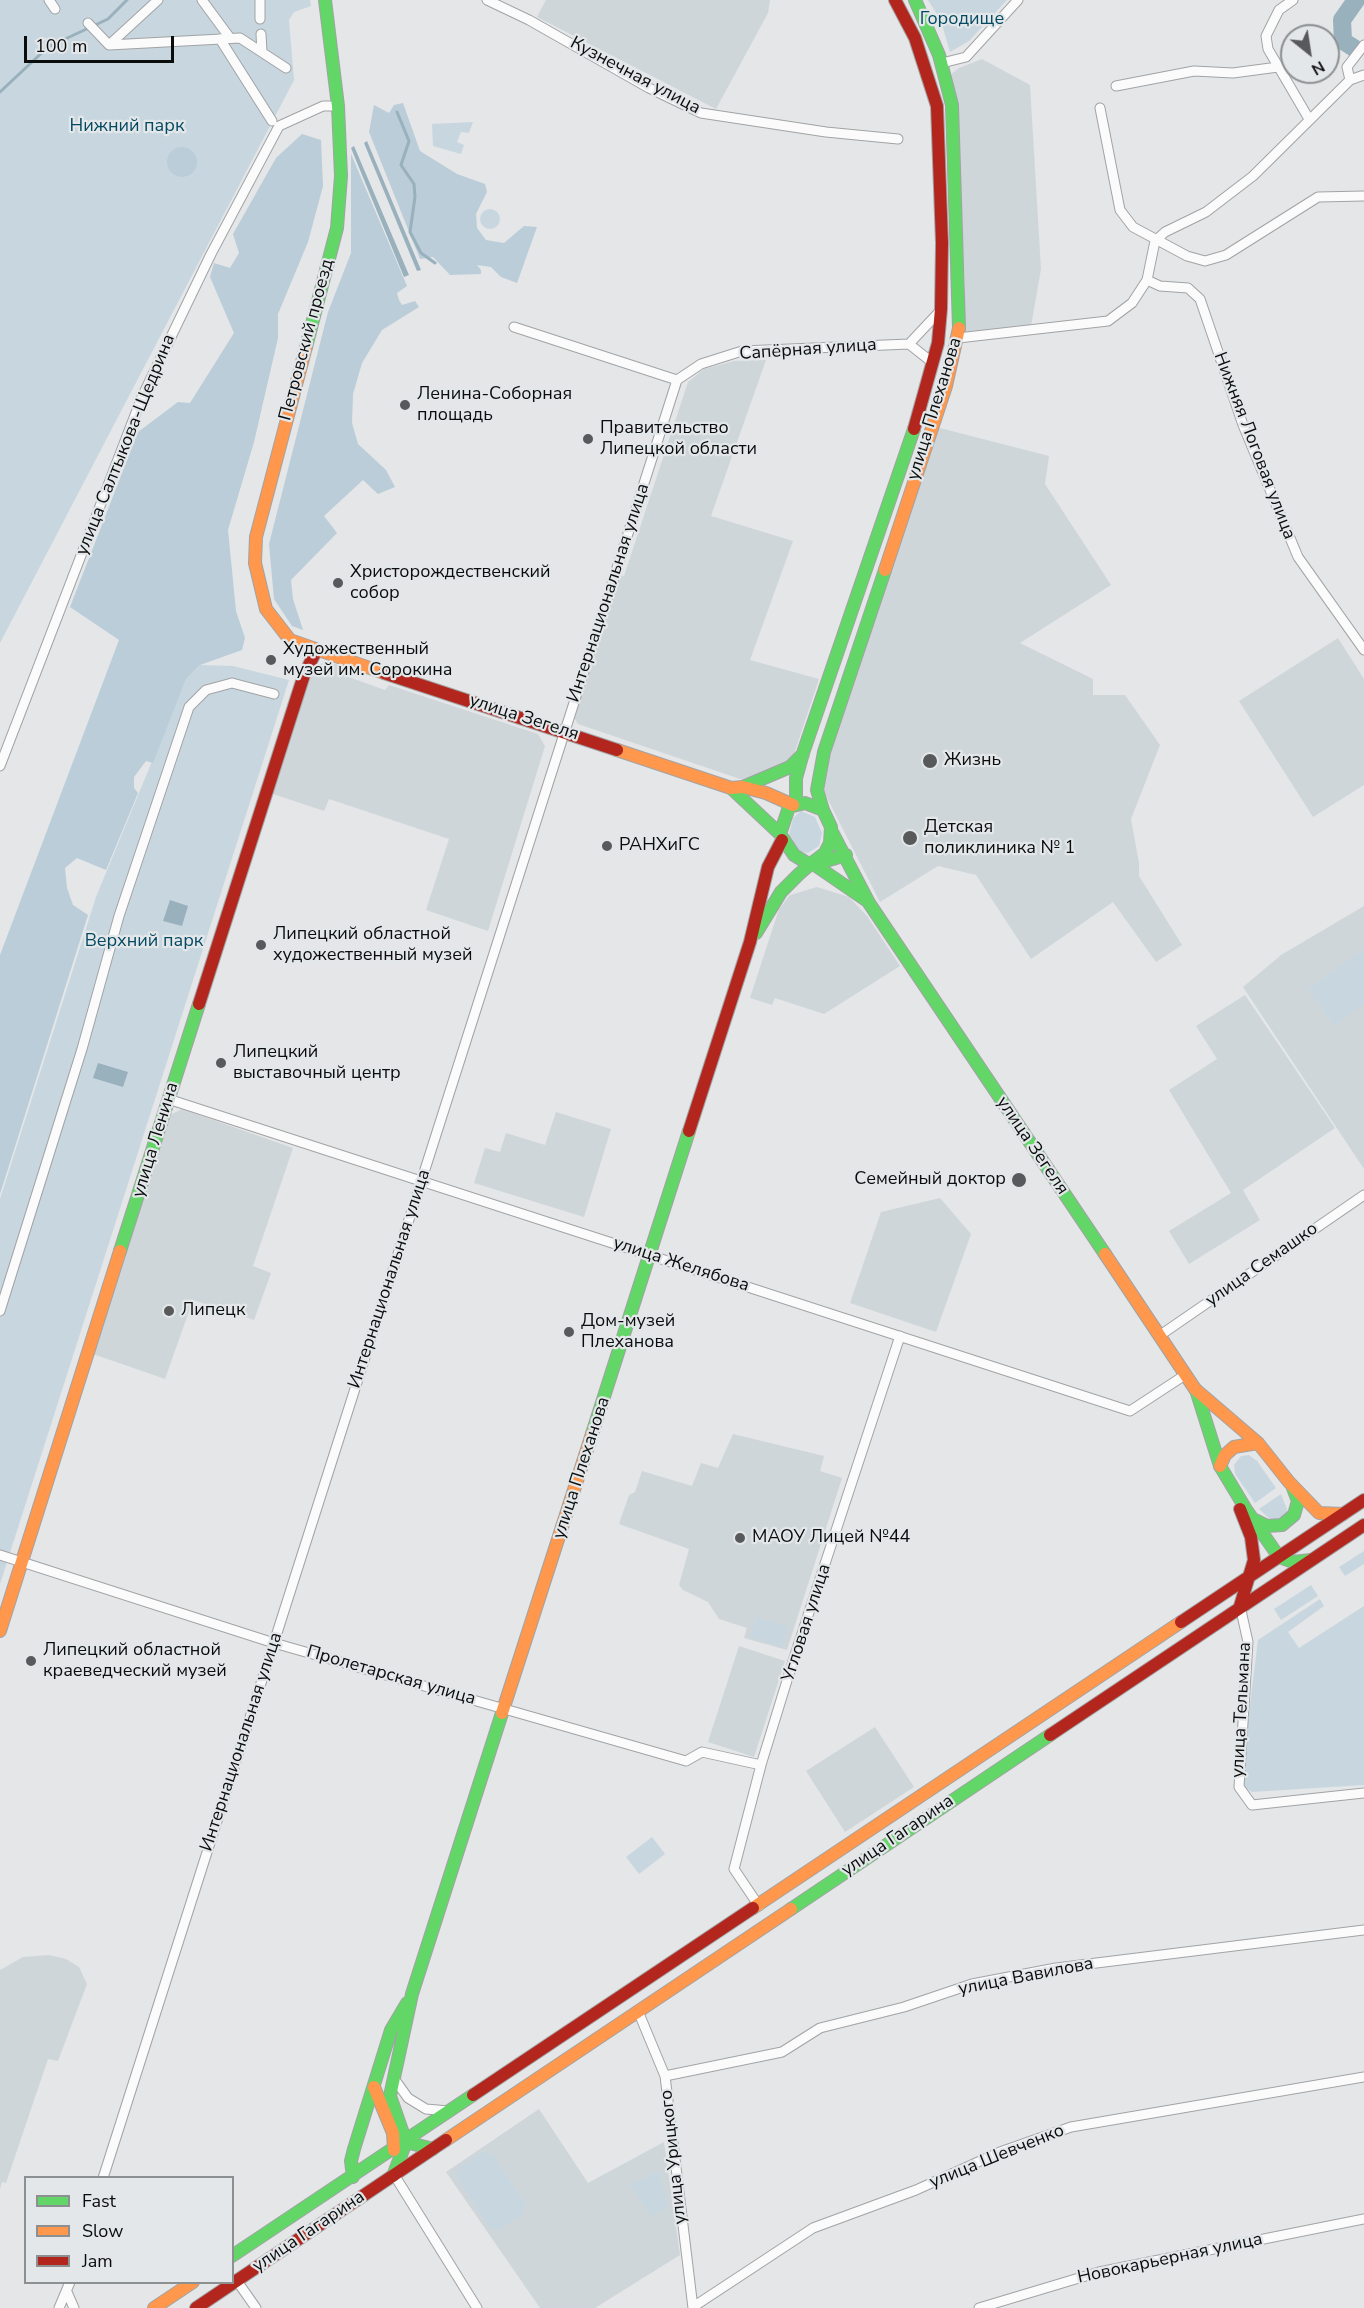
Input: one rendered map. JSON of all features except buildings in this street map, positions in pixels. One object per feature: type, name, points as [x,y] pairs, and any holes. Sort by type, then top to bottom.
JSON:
[{"type":"main road","name":"Петровский проезд","points":[[316,651],[290,640],[266,609],[255,563],[256,537],[337,228],[341,176],[338,106],[325,0]]},
{"type":"main road","name":"улица Плеханова","points":[[794,804],[796,778],[803,753],[923,402],[933,363],[941,309],[938,106],[915,38],[895,0]]},
{"type":"main road","name":"улица Плеханова","points":[[823,810],[817,789],[824,752],[946,386],[958,338],[960,309],[952,105],[942,63],[915,0]]},
{"type":"main road","name":"улица Зегеля","points":[[316,651],[794,804]]},
{"type":"main road","name":"улица Ленина","points":[[0,1631],[304,675],[316,651]]},
{"type":"main road","points":[[737,787],[790,766],[803,753]]},
{"type":"main road","name":"улица Зегеля","points":[[737,787],[781,837]]},
{"type":"main road","points":[[812,863],[828,848],[831,832],[823,810],[805,803],[794,804],[786,812],[781,837],[798,859],[812,863],[826,862],[846,855]]},
{"type":"main road","name":"улица Зегеля","points":[[831,832],[846,855],[869,903],[1195,1389]]},
{"type":"main road","name":"улица Плеханова","points":[[406,2142],[390,2096],[392,2076],[412,1994],[750,942],[768,867],[781,837]]},
{"type":"main road","name":"улица Плеханова","points":[[750,942],[781,892],[812,863]]},
{"type":"main road","name":"улица Зегеля","points":[[812,863],[847,884],[869,903]]},
{"type":"main road","points":[[1195,1389],[1258,1443],[1293,1487],[1319,1513],[1342,1514]]},
{"type":"main road","points":[[1195,1389],[1220,1466],[1253,1519],[1279,1557],[1293,1562],[1311,1560]]},
{"type":"main road","points":[[1220,1466],[1234,1447],[1246,1443],[1258,1443]]},
{"type":"main road","points":[[1253,1519],[1267,1526],[1282,1525],[1294,1515],[1298,1501],[1293,1487]]},
{"type":"main road","points":[[1232,1488],[1251,1537],[1254,1560],[1240,1606]]},
{"type":"main road","name":"улица Гагарина","points":[[234,2255],[451,2112],[1364,1500]]},
{"type":"main road","name":"улица Гагарина","points":[[234,2282],[1364,1525]]},
{"type":"main road","points":[[635,1988],[633,2000],[638,2011]]},
{"type":"main road","name":"улица Плеханова","points":[[353,2177],[351,2161],[391,2030],[412,1994]]},
{"type":"main road","points":[[374,2087],[388,2120],[394,2150]]},
{"type":"main road","points":[[388,2120],[406,2142],[433,2149]]},
{"type":"main road","points":[[393,2176],[406,2142]]},
{"type":"main road","points":[[154,2308],[191,2284]]},
{"type":"main road","name":"улица Гагарина","points":[[196,2308],[231,2284]]},
{"type":"street","points":[[49,0],[55,9]]},
{"type":"street","points":[[109,45],[159,0]]},
{"type":"street","points":[[202,0],[272,121]]},
{"type":"street","points":[[260,0],[260,19]]},
{"type":"street","name":"Кузнечная улица","points":[[487,0],[530,20],[649,88],[701,113],[826,132],[898,140]]},
{"type":"street","points":[[942,63],[966,57],[1018,0]]},
{"type":"street","points":[[1293,0],[1279,10],[1266,36],[1268,49],[1309,119]]},
{"type":"street","points":[[88,23],[95,33],[109,45],[240,38],[286,68]]},
{"type":"street","points":[[261,34],[262,52]]},
{"type":"street","points":[[1350,80],[1347,68],[1353,56],[1364,45]]},
{"type":"street","points":[[1116,86],[1194,70],[1233,73],[1278,67]]},
{"type":"street","points":[[958,338],[1108,321],[1132,303],[1147,280],[1155,241],[1165,232],[1206,212],[1253,176],[1350,80],[1364,75]]},
{"type":"street","name":"улица Салтыкова-Щедрина","points":[[0,766],[142,397],[211,254],[279,126],[322,106],[338,106]]},
{"type":"street","points":[[1100,108],[1120,210],[1134,227],[1155,241],[1187,256],[1205,261],[1226,255],[1318,197],[1364,196]]},
{"type":"street","name":"Нижняя Логовая улица","points":[[1147,280],[1160,286],[1188,288],[1200,299],[1243,425],[1298,557],[1364,650]]},
{"type":"street","points":[[933,363],[909,344],[941,309]]},
{"type":"street","points":[[514,327],[677,380]]},
{"type":"street","name":"Сапёрная улица","points":[[677,380],[701,364],[742,351],[909,344]]},
{"type":"street","name":"Интернациональная улица","points":[[105,2176],[677,380]]},
{"type":"street","points":[[0,1311],[82,1049],[126,894],[189,707],[206,690],[232,683],[274,694]]},
{"type":"street","name":"улица Желябова","points":[[168,1099],[1130,1411],[1185,1375]]},
{"type":"street","name":"улица Семашко","points":[[1159,1336],[1364,1195]]},
{"type":"street","name":"Угловая улица","points":[[759,1906],[734,1869],[761,1765],[900,1336]]},
{"type":"street","name":"Пролетарская улица","points":[[0,1555],[274,1643],[686,1761],[702,1752],[761,1765]]},
{"type":"street","name":"улица Тельмана","points":[[1240,1606],[1248,1642],[1239,1787],[1252,1805],[1364,1792]]},
{"type":"street","name":"улица Вавилова","points":[[665,2076],[782,2052],[820,2028],[904,2007],[972,1984],[1056,1968],[1364,1930]]},
{"type":"street","name":"улица Урицкого","points":[[638,2011],[665,2076],[681,2230],[693,2307]]},
{"type":"street","points":[[392,2076],[408,2098],[426,2109],[451,2112]]},
{"type":"street","name":"улица Шевченко","points":[[693,2307],[813,2228],[916,2190],[1000,2152],[1071,2127],[1364,2077]]},
{"type":"street","points":[[394,2150],[393,2176],[477,2308]]},
{"type":"street","name":"Новокарьерная улица","points":[[978,2308],[1099,2272],[1364,2219]]},
{"type":"street","points":[[237,2280],[256,2308]]},
{"type":"street","points":[[59,2308],[68,2287]]},
{"type":"street","points":[[68,2287],[68,2308]]},
{"type":"street","points":[[68,2287],[74,2308]]},
{"type":"shaded area","points":[[546,0],[770,0],[768,13],[716,109],[537,17]]},
{"type":"shaded area","points":[[982,59],[1030,85],[1041,269],[1031,326],[975,335],[964,331],[965,281],[956,107],[949,76],[959,68]]},
{"type":"shaded area","points":[[403,103],[420,151],[457,174],[485,184],[487,192],[476,214],[477,228],[486,240],[504,243],[524,226],[537,227],[517,283],[501,277],[491,267],[477,265],[481,274],[450,275],[433,257],[420,259],[369,132],[374,105],[389,113],[394,105]]},
{"type":"shaded area","points":[[302,134],[321,140],[323,186],[308,242],[278,314],[278,338],[254,442],[228,530],[236,611],[245,638],[242,650],[200,665],[186,679],[153,763],[146,761],[134,777],[134,788],[138,793],[106,870],[77,858],[65,868],[67,888],[73,905],[88,915],[0,1194],[0,955],[119,640],[70,607],[138,432],[178,402],[190,403],[234,333],[210,277],[214,263],[230,268],[239,253],[233,234],[276,158]]},
{"type":"shaded area","points":[[367,141],[421,270],[417,271],[364,143]]},
{"type":"shaded area","points":[[354,146],[409,275],[404,277],[351,148]]},
{"type":"shaded area","points":[[182,147],[193,151],[197,162],[193,173],[182,177],[171,173],[167,162],[171,151]]},
{"type":"shaded area","points":[[351,154],[407,286],[397,293],[399,300],[402,305],[415,301],[419,307],[382,330],[362,363],[353,394],[352,423],[358,444],[386,470],[395,487],[378,494],[363,480],[324,516],[337,533],[291,580],[293,599],[303,630],[292,626],[274,599],[269,544],[328,312],[351,253]]},
{"type":"shaded area","points":[[766,360],[711,516],[793,541],[750,660],[819,679],[793,757],[776,771],[746,781],[578,724],[572,714],[617,575],[624,576],[688,382],[704,369],[734,361]]},
{"type":"shaded area","points":[[936,427],[1049,456],[1045,484],[1111,585],[1020,643],[1093,679],[1093,695],[1125,695],[1160,745],[1131,819],[1139,863],[1139,876],[1182,945],[1156,962],[1113,902],[1031,959],[976,875],[938,866],[880,902],[822,788],[824,771]]},
{"type":"shaded area","points":[[1338,638],[1364,679],[1364,785],[1313,817],[1239,701]]},
{"type":"shaded area","points":[[327,662],[342,666],[343,675],[385,690],[389,685],[538,734],[545,746],[488,931],[426,910],[449,839],[329,799],[324,811],[273,794],[314,666]]},
{"type":"shaded area","points":[[817,887],[849,897],[867,916],[900,966],[824,1014],[775,998],[772,1005],[750,998],[779,909],[790,895]]},
{"type":"shaded area","points":[[170,900],[188,906],[182,926],[163,921]]},
{"type":"shaded area","points":[[1364,906],[1364,1169],[1243,987],[1281,955]]},
{"type":"shaded area","points":[[1245,995],[1335,1128],[1243,1190],[1260,1220],[1189,1264],[1169,1231],[1231,1193],[1169,1090],[1217,1059],[1196,1026]]},
{"type":"shaded area","points":[[98,1063],[128,1072],[123,1087],[93,1078]]},
{"type":"shaded area","points":[[182,1109],[293,1148],[253,1266],[271,1273],[254,1320],[193,1300],[165,1379],[93,1354],[170,1115]]},
{"type":"shaded area","points":[[556,1112],[611,1129],[584,1217],[474,1183],[485,1148],[500,1152],[506,1133],[545,1145]]},
{"type":"shaded area","points":[[940,1198],[971,1234],[936,1332],[850,1303],[881,1212]]},
{"type":"shaded area","name":"МАОУ Лицей №44","points":[[733,1434],[824,1456],[820,1471],[842,1478],[787,1650],[744,1638],[747,1628],[719,1619],[708,1602],[683,1590],[679,1585],[689,1549],[619,1524],[629,1495],[635,1492],[642,1471],[692,1486],[701,1463],[718,1468]]},
{"type":"shaded area","points":[[739,1646],[785,1661],[754,1757],[708,1742]]},
{"type":"shaded area","points":[[875,1727],[914,1787],[845,1832],[806,1771]]},
{"type":"shaded area","points":[[49,1955],[66,1959],[79,1967],[87,1984],[58,2061],[48,2059],[6,2183],[2,2182],[0,2189],[0,1970],[23,1957]]},
{"type":"shaded area","points":[[539,2109],[588,2183],[664,2142],[680,2255],[595,2308],[540,2308],[446,2172]]},
{"type":"green space","name":"Нижний парк","points":[[0,0],[310,0],[311,6],[294,12],[289,20],[294,80],[0,643]]},
{"type":"green space","name":"Городище","points":[[928,0],[1007,0],[969,41],[950,52],[941,21]]},
{"type":"green space","points":[[473,122],[469,133],[461,132],[457,142],[464,145],[461,154],[433,146],[432,124]]},
{"type":"green space","points":[[486,209],[494,209],[500,215],[500,223],[494,229],[486,229],[480,223],[480,215]]},
{"type":"green space","name":"Верхний парк","points":[[200,665],[233,666],[289,680],[0,1584],[0,1199],[96,897],[186,679]]},
{"type":"green space","points":[[801,811],[815,817],[822,833],[819,846],[808,853],[801,852],[789,835],[793,818]]},
{"type":"green space","points":[[1364,949],[1364,1004],[1334,1026],[1308,989]]},
{"type":"green space","points":[[1249,1455],[1257,1461],[1276,1488],[1255,1503],[1235,1474],[1234,1465],[1241,1456]]},
{"type":"green space","points":[[1281,1494],[1288,1512],[1285,1518],[1273,1522],[1259,1509]]},
{"type":"green space","points":[[1364,1551],[1364,1564],[1345,1576],[1339,1567]]},
{"type":"green space","points":[[1311,1585],[1318,1596],[1281,1620],[1274,1609]]},
{"type":"green space","points":[[1320,1599],[1324,1606],[1288,1632],[1299,1648],[1364,1606],[1364,1785],[1252,1792],[1240,1785],[1258,1640]]},
{"type":"green space","points":[[756,1617],[789,1627],[782,1647],[750,1637]]},
{"type":"green space","points":[[652,1837],[665,1854],[639,1874],[626,1857]]},
{"type":"green space","points":[[482,2152],[492,2153],[526,2205],[524,2214],[499,2230],[490,2229],[456,2176],[459,2167]]},
{"type":"green space","points":[[659,2171],[668,2207],[652,2217],[629,2184]]},
{"type":"waterway","points":[[0,92],[48,47],[108,19],[127,0]]},
{"type":"waterway","points":[[1354,48],[1343,41],[1342,20],[1356,0]]},
{"type":"waterway","points":[[397,112],[409,141],[401,165],[414,184],[415,197],[410,232],[421,253],[435,263]]},
{"type":"traffic: fast","points":[[306,347],[337,228],[341,176],[338,106],[325,0]]},
{"type":"traffic: fast","points":[[915,0],[939,55],[952,105],[959,328]]},
{"type":"traffic: fast","points":[[796,803],[796,778],[803,753],[914,429]]},
{"type":"traffic: fast","points":[[823,810],[817,790],[824,752],[885,570]]},
{"type":"traffic: fast","points":[[743,787],[790,767],[803,754]]},
{"type":"traffic: fast","points":[[731,788],[780,834]]},
{"type":"traffic: fast","points":[[756,933],[781,892],[799,874],[812,863],[825,853],[830,843],[831,827],[823,810],[805,803],[789,807],[780,834],[794,855],[807,863],[819,863],[846,855]]},
{"type":"traffic: fast","points":[[832,832],[869,903],[1105,1254]]},
{"type":"traffic: fast","points":[[812,863],[866,900]]},
{"type":"traffic: fast","points":[[120,1251],[199,1004]]},
{"type":"traffic: fast","points":[[592,1434],[689,1131]]},
{"type":"traffic: fast","points":[[1196,1390],[1220,1466],[1247,1511],[1279,1557],[1293,1562],[1311,1560]]},
{"type":"traffic: fast","points":[[1255,1520],[1267,1526],[1282,1525],[1294,1515],[1298,1501],[1293,1488]]},
{"type":"traffic: fast","points":[[406,2142],[390,2096],[412,1994],[502,1713]]},
{"type":"traffic: fast","points":[[791,1909],[1050,1735]]},
{"type":"traffic: fast","points":[[353,2177],[351,2161],[354,2149],[391,2030],[407,2003]]},
{"type":"traffic: fast","points":[[234,2255],[473,2095]]},
{"type":"traffic: fast","points":[[406,2142],[433,2149]]},
{"type":"traffic: fast","points":[[393,2176],[406,2142]]},
{"type":"traffic: slow","points":[[885,570],[946,386],[959,328]]},
{"type":"traffic: slow","points":[[306,347],[256,537],[255,563],[266,609],[290,640],[384,673]]},
{"type":"traffic: slow","points":[[617,750],[731,788],[743,787],[766,793],[793,805]]},
{"type":"traffic: slow","points":[[0,1631],[120,1251]]},
{"type":"traffic: slow","points":[[1105,1254],[1195,1389],[1258,1443],[1289,1482],[1319,1513],[1343,1514]]},
{"type":"traffic: slow","points":[[502,1713],[592,1434]]},
{"type":"traffic: slow","points":[[1220,1466],[1225,1455],[1234,1447],[1258,1443]]},
{"type":"traffic: slow","points":[[753,1908],[1181,1622]]},
{"type":"traffic: slow","points":[[446,2140],[791,1909]]},
{"type":"traffic: slow","points":[[374,2087],[393,2133],[394,2150]]},
{"type":"traffic: slow","points":[[154,2308],[190,2284]]},
{"type":"traffic: jam","points":[[895,0],[915,38],[937,106],[942,243],[941,309],[938,343],[914,429]]},
{"type":"traffic: jam","points":[[199,1004],[304,675],[316,651]]},
{"type":"traffic: jam","points":[[384,673],[617,750]]},
{"type":"traffic: jam","points":[[689,1131],[750,942],[768,867],[782,840]]},
{"type":"traffic: jam","points":[[1181,1622],[1364,1500]]},
{"type":"traffic: jam","points":[[1240,1509],[1251,1537],[1254,1560],[1240,1606]]},
{"type":"traffic: jam","points":[[1050,1735],[1364,1525]]},
{"type":"traffic: jam","points":[[473,2095],[753,1908]]},
{"type":"traffic: jam","points":[[234,2282],[446,2140]]},
{"type":"traffic: jam","points":[[196,2308],[232,2284]]},
{"type":"place","name":"Ленина-Соборная площадь","points":[[405,405]]},
{"type":"place","name":"Правительство Липецкой области","points":[[588,439]]},
{"type":"place","name":"Христорождественский собор","points":[[338,583]]},
{"type":"place","name":"Художественный музей им. Сорокина","points":[[271,660]]},
{"type":"place","name":"Жизнь","points":[[930,761]]},
{"type":"place","name":"Детская поликлиника № 1","points":[[910,838]]},
{"type":"place","name":"РАНХиГС","points":[[607,846]]},
{"type":"place","name":"Липецкий областной художественный музей","points":[[261,945]]},
{"type":"place","name":"Липецкий выставочный центр","points":[[221,1063]]},
{"type":"place","name":"Семейный доктор","points":[[1019,1180]]},
{"type":"place","name":"Липецк","points":[[169,1311]]},
{"type":"place","name":"Дом-музей Плеханова","points":[[569,1332]]},
{"type":"place","name":"МАОУ Лицей №44","points":[[740,1538]]},
{"type":"place","name":"Липецкий областной краеведческий музей","points":[[31,1661]]}]
